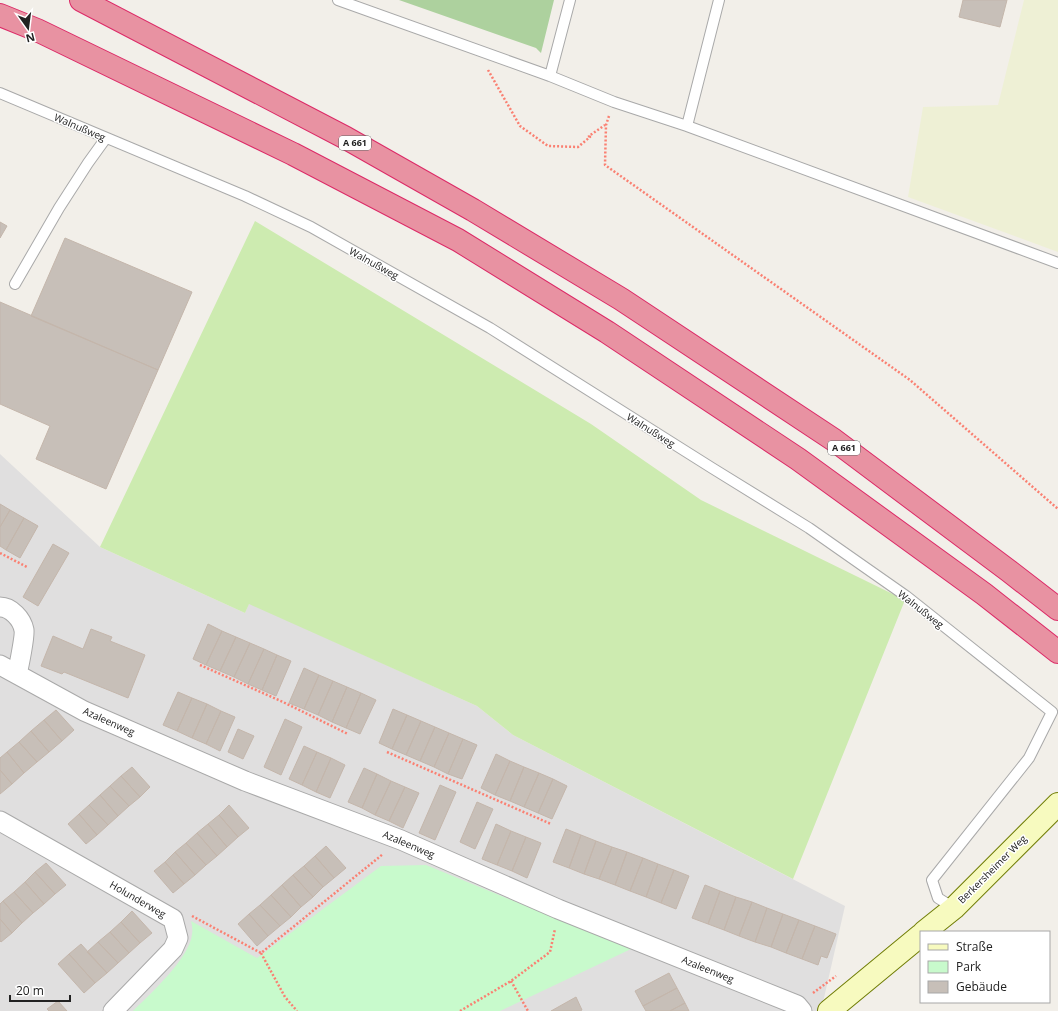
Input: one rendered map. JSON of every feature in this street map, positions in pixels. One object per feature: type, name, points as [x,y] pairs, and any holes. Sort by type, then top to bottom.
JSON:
[{"type":"highway","name":"A 661","points":[[81,0],[346,138],[473,210],[620,300],[834,440],[1009,571],[1058,610]]},
{"type":"highway","points":[[0,15],[38,30],[293,154],[458,240],[607,332],[798,459],[984,594],[1058,652]]},
{"type":"street","points":[[0,607],[6,607],[16,615],[24,630],[17,674]]},
{"type":"street","name":"Azaleenweg","points":[[0,665],[84,711],[238,778],[401,840],[558,909],[797,1006],[802,1011]]},
{"type":"street","name":"Berkersheimer Weg","points":[[925,931],[954,908],[1058,804]]},
{"type":"street","name":"Holunderweg","points":[[0,821],[173,919],[178,938],[173,949],[113,1011]]},
{"type":"street","points":[[829,1011],[920,936]]},
{"type":"lane","points":[[338,0],[550,76],[614,102],[687,126],[1058,264]]},
{"type":"lane","points":[[550,76],[570,0]]},
{"type":"lane","points":[[687,126],[719,0]]},
{"type":"lane","name":"Walnußweg","points":[[0,93],[245,196],[311,227],[490,328],[809,528],[906,596],[1055,714],[1028,758],[932,880],[938,898],[954,908]]},
{"type":"lane","points":[[16,284],[59,208],[106,138]]},
{"type":"path","points":[[478,51],[520,126],[548,146],[578,147],[590,138],[588,136],[606,125]]},
{"type":"path","points":[[608,119],[606,125],[605,165],[910,380],[1058,509]]},
{"type":"path","points":[[0,553],[27,567]]},
{"type":"path","points":[[200,665],[283,702],[348,734]]},
{"type":"path","points":[[388,752],[551,824]]},
{"type":"path","points":[[260,953],[401,840]]},
{"type":"path","points":[[460,1011],[510,981],[550,952],[558,909]]},
{"type":"path","points":[[173,919],[187,914],[260,953],[285,997],[297,1011]]},
{"type":"path","points":[[510,981],[528,1011]]},
{"type":"shaded area","points":[[0,454],[100,547],[245,613],[249,603],[477,706],[513,735],[845,906],[821,1011],[0,1011]]},
{"type":"green space","points":[[399,0],[554,0],[541,53],[536,48]]},
{"type":"green space","points":[[1024,0],[1058,0],[1058,252],[908,197],[923,107],[998,105]]},
{"type":"green space","points":[[255,221],[591,424],[701,500],[905,600],[793,879],[513,735],[477,706],[249,604],[245,613],[100,547]]},
{"type":"green space","points":[[426,865],[631,949],[500,1011],[133,1011],[168,975],[184,954],[190,944],[192,934],[191,921],[257,958],[381,866]]},
{"type":"building","points":[[963,0],[1007,0],[1000,27],[959,17]]},
{"type":"building","points":[[0,222],[7,226],[0,238]]},
{"type":"building","points":[[65,238],[192,292],[158,370],[31,316]]},
{"type":"building","points":[[0,302],[158,370],[106,489],[36,459],[50,426],[0,404]]},
{"type":"building","points":[[0,504],[10,510],[0,527]]},
{"type":"building","points":[[10,510],[24,518],[6,550],[0,546],[0,527]]},
{"type":"building","points":[[24,518],[38,526],[20,558],[6,550]]},
{"type":"building","points":[[53,544],[69,553],[38,606],[23,597]]},
{"type":"building","points":[[208,624],[222,631],[206,665],[193,659]]},
{"type":"building","points":[[91,629],[112,637],[110,641],[145,655],[128,698],[64,672],[62,674],[41,666],[53,636],[83,649]]},
{"type":"building","points":[[222,631],[236,637],[220,671],[206,665]]},
{"type":"building","points":[[236,637],[250,643],[234,677],[220,671]]},
{"type":"building","points":[[250,643],[264,649],[248,684],[234,677]]},
{"type":"building","points":[[264,649],[277,655],[262,690],[248,684]]},
{"type":"building","points":[[277,655],[291,661],[276,696],[262,690]]},
{"type":"building","points":[[304,668],[319,675],[304,709],[289,703]]},
{"type":"building","points":[[319,675],[333,681],[318,715],[304,709]]},
{"type":"building","points":[[333,681],[347,687],[332,722],[318,715]]},
{"type":"building","points":[[347,687],[361,693],[346,728],[332,722]]},
{"type":"building","points":[[178,692],[192,698],[177,731],[163,725]]},
{"type":"building","points":[[361,693],[376,700],[360,734],[346,728]]},
{"type":"building","points":[[192,698],[207,704],[192,738],[177,731]]},
{"type":"building","points":[[207,704],[221,711],[206,744],[192,738]]},
{"type":"building","points":[[393,709],[407,715],[392,749],[379,743]]},
{"type":"building","points":[[56,710],[74,730],[62,741],[44,720]]},
{"type":"building","points":[[221,711],[235,717],[220,751],[206,744]]},
{"type":"building","points":[[407,715],[421,721],[406,755],[392,749]]},
{"type":"building","points":[[285,719],[302,727],[281,775],[264,767]]},
{"type":"building","points":[[44,720],[62,741],[49,752],[31,731]]},
{"type":"building","points":[[421,721],[435,727],[420,761],[406,755]]},
{"type":"building","points":[[435,727],[449,733],[434,767],[420,761]]},
{"type":"building","points":[[238,729],[254,736],[243,759],[228,752]]},
{"type":"building","points":[[31,731],[49,752],[37,762],[19,742]]},
{"type":"building","points":[[449,733],[463,739],[448,774],[434,767]]},
{"type":"building","points":[[463,739],[477,745],[462,779],[448,774]]},
{"type":"building","points":[[19,742],[37,762],[24,773],[7,752]]},
{"type":"building","points":[[304,746],[317,752],[302,785],[289,779]]},
{"type":"building","points":[[7,752],[24,773],[12,784],[0,770],[0,758]]},
{"type":"building","points":[[317,752],[331,758],[316,792],[302,785]]},
{"type":"building","points":[[496,754],[510,761],[495,795],[481,788]]},
{"type":"building","points":[[331,758],[345,765],[330,798],[316,792]]},
{"type":"building","points":[[510,761],[524,767],[510,801],[495,795]]},
{"type":"building","points":[[132,767],[150,787],[140,797],[121,776]]},
{"type":"building","points":[[524,767],[539,773],[524,807],[510,801]]},
{"type":"building","points":[[364,768],[377,774],[362,808],[348,802]]},
{"type":"building","points":[[0,770],[12,784],[0,794]]},
{"type":"building","points":[[539,773],[553,779],[538,813],[524,807]]},
{"type":"building","points":[[377,774],[391,781],[375,815],[362,808]]},
{"type":"building","points":[[121,776],[140,797],[129,806],[110,786]]},
{"type":"building","points":[[553,779],[567,786],[552,819],[538,813]]},
{"type":"building","points":[[391,781],[405,787],[389,821],[375,815]]},
{"type":"building","points":[[440,785],[456,792],[435,840],[419,833]]},
{"type":"building","points":[[110,786],[129,806],[118,816],[100,795]]},
{"type":"building","points":[[405,787],[419,793],[403,828],[389,821]]},
{"type":"building","points":[[100,795],[118,816],[108,825],[89,805]]},
{"type":"building","points":[[477,802],[493,809],[475,849],[460,842]]},
{"type":"building","points":[[89,805],[108,825],[97,835],[79,814]]},
{"type":"building","points":[[229,805],[249,828],[238,837],[219,815]]},
{"type":"building","points":[[79,814],[97,835],[86,844],[68,824]]},
{"type":"building","points":[[219,815],[238,837],[227,847],[208,824]]},
{"type":"building","points":[[208,824],[227,847],[217,856],[197,833]]},
{"type":"building","points":[[496,824],[511,831],[497,865],[482,859]]},
{"type":"building","points":[[566,829],[581,835],[569,868],[553,862]]},
{"type":"building","points":[[511,831],[526,837],[512,871],[497,865]]},
{"type":"building","points":[[197,833],[217,856],[206,865],[186,843]]},
{"type":"building","points":[[581,835],[596,841],[584,874],[569,868]]},
{"type":"building","points":[[526,837],[541,843],[527,878],[512,871]]},
{"type":"building","points":[[596,841],[612,847],[599,879],[584,874]]},
{"type":"building","points":[[186,843],[206,865],[195,875],[175,852]]},
{"type":"building","points":[[326,846],[346,868],[334,878],[315,856]]},
{"type":"building","points":[[612,847],[627,852],[615,885],[599,879]]},
{"type":"building","points":[[175,852],[195,875],[184,884],[165,862]]},
{"type":"building","points":[[627,852],[643,858],[630,891],[615,885]]},
{"type":"building","points":[[315,856],[334,878],[323,887],[304,866]]},
{"type":"building","points":[[643,858],[658,864],[646,897],[630,891]]},
{"type":"building","points":[[165,862],[184,884],[173,893],[154,871]]},
{"type":"building","points":[[46,863],[66,885],[55,894],[35,872]]},
{"type":"building","points":[[658,864],[674,870],[661,903],[646,897]]},
{"type":"building","points":[[304,866],[323,887],[313,897],[293,875]]},
{"type":"building","points":[[674,870],[689,876],[676,909],[661,903]]},
{"type":"building","points":[[35,872],[55,894],[44,904],[25,882]]},
{"type":"building","points":[[293,875],[313,897],[301,907],[282,885]]},
{"type":"building","points":[[25,882],[44,904],[33,913],[14,892]]},
{"type":"building","points":[[282,885],[301,907],[291,917],[271,895]]},
{"type":"building","points":[[705,885],[720,891],[708,924],[692,918]]},
{"type":"building","points":[[720,891],[736,897],[724,930],[708,924]]},
{"type":"building","points":[[14,892],[33,913],[22,923],[3,901]]},
{"type":"building","points":[[271,895],[291,917],[280,926],[260,905]]},
{"type":"building","points":[[736,897],[752,902],[739,936],[724,930]]},
{"type":"building","points":[[3,901],[22,923],[12,933],[0,919],[0,904]]},
{"type":"building","points":[[752,902],[767,908],[755,942],[739,936]]},
{"type":"building","points":[[260,905],[280,926],[268,936],[249,914]]},
{"type":"building","points":[[767,908],[783,914],[771,947],[755,942]]},
{"type":"building","points":[[132,911],[152,933],[140,943],[121,922]]},
{"type":"building","points":[[249,914],[268,936],[257,946],[238,924]]},
{"type":"building","points":[[783,914],[799,920],[786,953],[771,947]]},
{"type":"building","points":[[0,919],[12,933],[1,942],[0,941]]},
{"type":"building","points":[[799,920],[815,926],[802,959],[786,953]]},
{"type":"building","points":[[121,922],[140,943],[129,953],[110,932]]},
{"type":"building","points":[[815,926],[836,934],[827,958],[821,956],[818,965],[802,959]]},
{"type":"building","points":[[110,932],[129,953],[118,963],[98,942]]},
{"type":"building","points":[[98,942],[118,963],[107,973],[87,952]]},
{"type":"building","points":[[81,944],[107,973],[95,983],[69,954]]},
{"type":"building","points":[[69,954],[95,983],[84,993],[58,964]]},
{"type":"building","points":[[669,973],[677,988],[643,1006],[635,991]]},
{"type":"building","points":[[677,988],[685,1003],[670,1011],[646,1011],[643,1006]]},
{"type":"building","points":[[576,997],[582,1010],[551,1011]]},
{"type":"building","points":[[58,1001],[67,1011],[49,1011],[47,1009]]},
{"type":"building","points":[[685,1003],[689,1011],[670,1011]]}]
